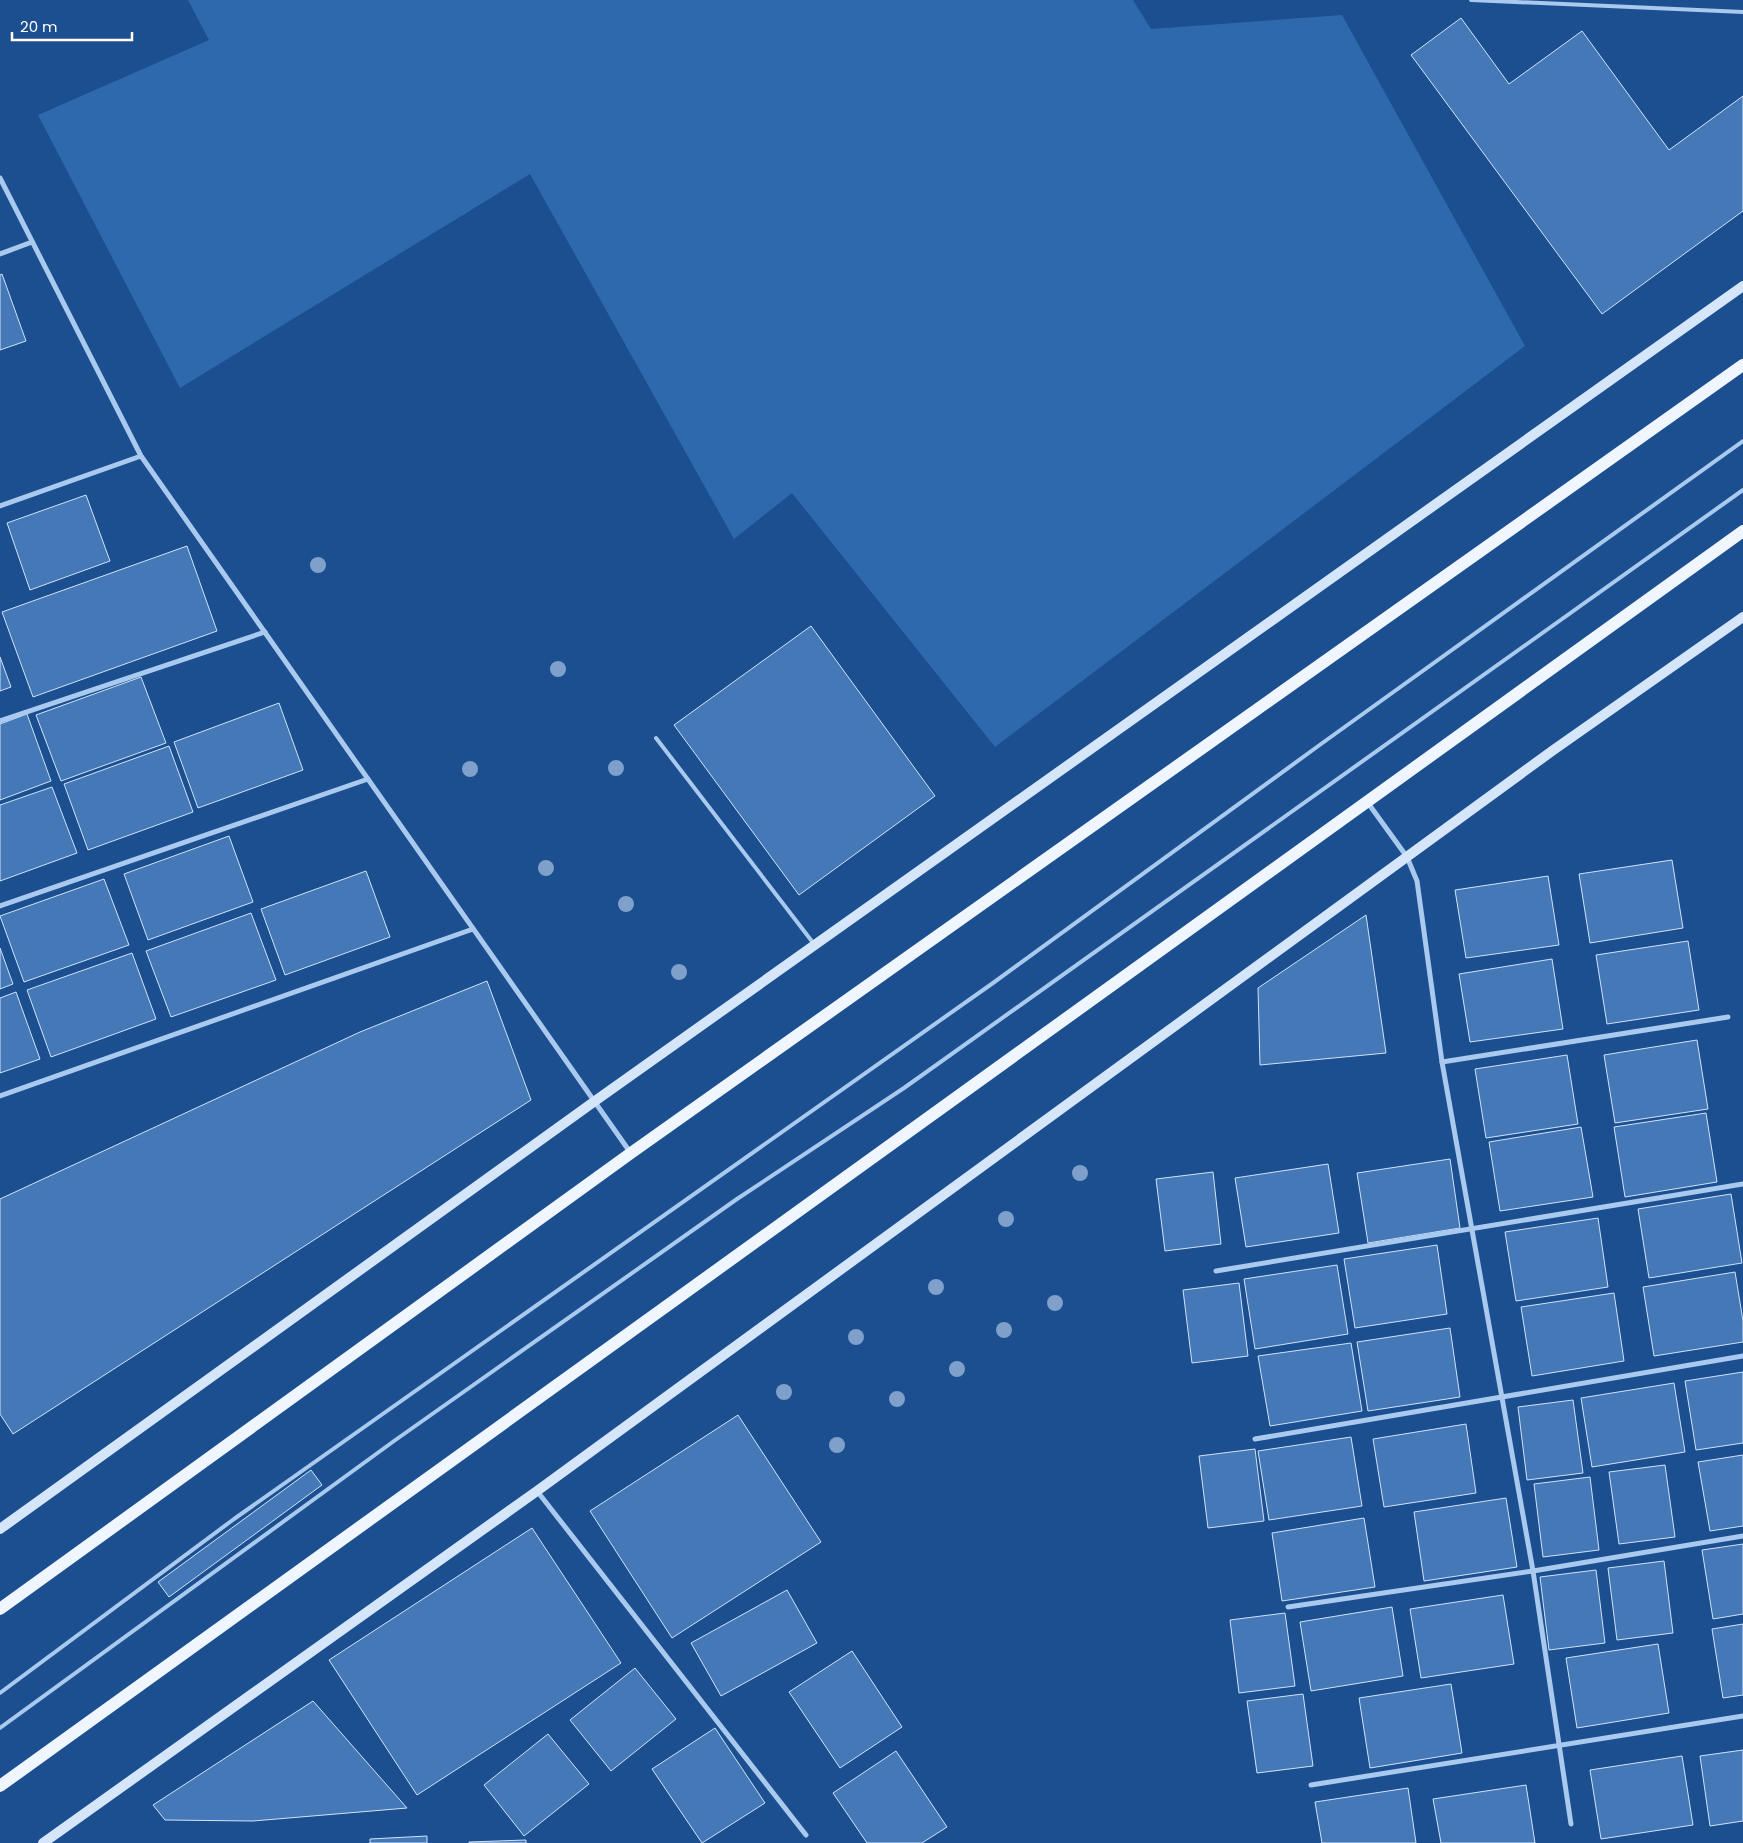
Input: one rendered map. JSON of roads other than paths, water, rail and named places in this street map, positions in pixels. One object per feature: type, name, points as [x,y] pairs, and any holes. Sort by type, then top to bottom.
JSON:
[{"type":"main road","points":[[0,1609],[631,1153],[1743,365]]},
{"type":"main road","points":[[0,1786],[1743,532]]},
{"type":"street","points":[[0,178],[141,456],[631,1153]]},
{"type":"street","points":[[0,254],[32,242]]},
{"type":"street","points":[[0,1529],[595,1101],[1743,286]]},
{"type":"street","points":[[0,506],[141,456]]},
{"type":"street","points":[[43,1843],[537,1491],[1552,750],[1743,617]]},
{"type":"street","points":[[0,721],[265,632]]},
{"type":"street","points":[[0,906],[368,779]]},
{"type":"street","points":[[1368,803],[1407,857],[1417,881],[1442,1062],[1533,1571],[1571,1824]]},
{"type":"street","points":[[0,1096],[473,929]]},
{"type":"street","points":[[1442,1062],[1728,1017]]},
{"type":"street","points":[[1216,1271],[1743,1184]]},
{"type":"street","points":[[1255,1439],[1743,1356]]},
{"type":"street","points":[[537,1491],[806,1835]]},
{"type":"street","points":[[1288,1607],[1533,1571],[1743,1536]]},
{"type":"street","points":[[1310,1785],[1559,1747],[1743,1716]]},
{"type":"lane","points":[[1470,0],[1743,12]]},
{"type":"lane","points":[[0,1692],[234,1519],[993,983],[1321,744],[1743,441]]},
{"type":"lane","points":[[0,1728],[394,1441],[737,1199],[904,1088],[1743,490]]},
{"type":"lane","points":[[656,738],[815,945]]}]
